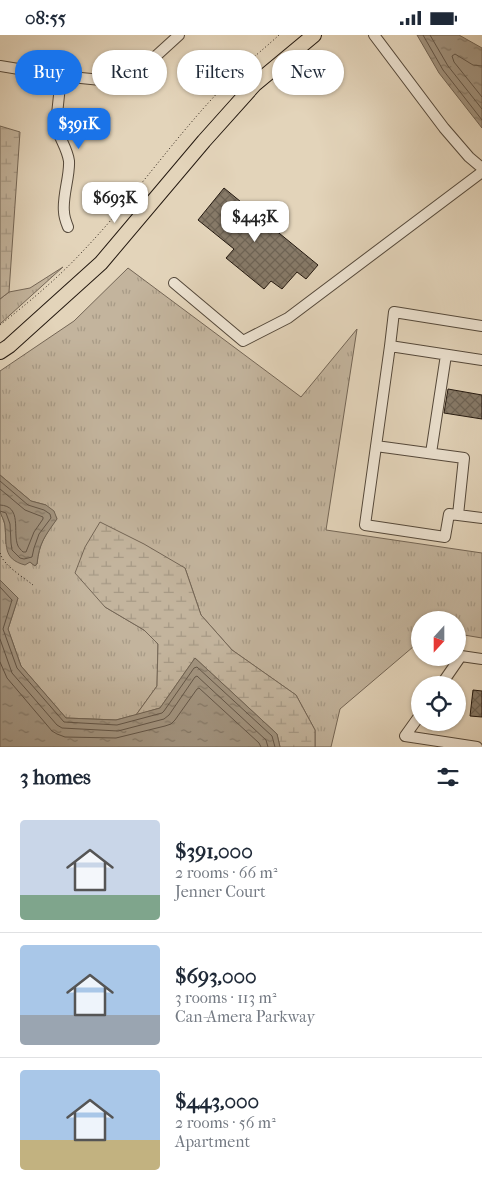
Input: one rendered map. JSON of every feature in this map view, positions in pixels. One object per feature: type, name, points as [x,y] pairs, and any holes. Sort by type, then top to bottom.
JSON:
[{"type":"main road","points":[[0,352],[101,263],[255,84],[314,35]]},
{"type":"street","points":[[82,78],[114,79],[134,72],[145,66],[179,35]]},
{"type":"street","points":[[174,283],[244,341],[288,318],[482,170],[444,128],[426,102],[373,36]]},
{"type":"street","points":[[0,66],[15,68]]},
{"type":"street","points":[[59,95],[57,131],[66,149],[69,167],[63,210],[68,227]]},
{"type":"street","points":[[482,327],[394,313],[365,525],[445,537],[449,514],[482,518]]},
{"type":"street","points":[[390,346],[482,360]]},
{"type":"street","points":[[431,453],[446,355]]},
{"type":"street","points":[[376,446],[464,458],[458,515]]},
{"type":"street","points":[[447,676],[461,656],[482,659]]},
{"type":"street","points":[[411,727],[405,735],[477,747]]},
{"type":"path","points":[[0,325],[52,282],[83,251],[210,101],[234,75],[279,35]]},
{"type":"path","points":[[0,553],[8,565],[32,585]]},
{"type":"green space","points":[[0,126],[20,132],[9,292],[0,299]]},
{"type":"green space","points":[[63,267],[0,324],[0,299],[9,292],[30,288]]},
{"type":"green space","points":[[128,268],[301,397],[357,329],[326,530],[482,553],[482,638],[466,635],[466,611],[411,611],[411,649],[340,709],[331,747],[315,747],[315,730],[296,695],[232,650],[201,615],[185,568],[105,607],[144,630],[158,644],[157,686],[136,715],[116,720],[66,718],[21,666],[8,629],[18,598],[0,580],[0,510],[5,525],[6,544],[35,566],[43,540],[57,518],[46,505],[31,501],[0,475],[0,371],[74,321]]},
{"type":"green space","points":[[100,522],[144,544],[185,568],[201,615],[232,650],[296,695],[315,730],[315,747],[280,747],[277,734],[195,658],[160,708],[136,715],[157,686],[158,644],[144,630],[105,607],[75,573],[85,547]]},
{"type":"water","points":[[417,35],[459,35],[482,48],[482,128],[439,73]]},
{"type":"water","points":[[0,475],[31,501],[46,505],[54,511],[57,519],[43,540],[35,566],[30,562],[25,565],[12,559],[7,550],[5,524],[0,511]]},
{"type":"water","points":[[0,580],[18,598],[8,629],[21,666],[66,718],[116,720],[160,708],[195,658],[277,734],[280,747],[0,747]]},
{"type":"building","points":[[224,188],[318,265],[306,279],[297,272],[282,289],[271,281],[264,289],[226,258],[234,249],[198,220]]},
{"type":"building","points":[[448,389],[482,395],[482,419],[444,413]]},
{"type":"building","points":[[473,690],[482,691],[482,717],[470,716]]}]
